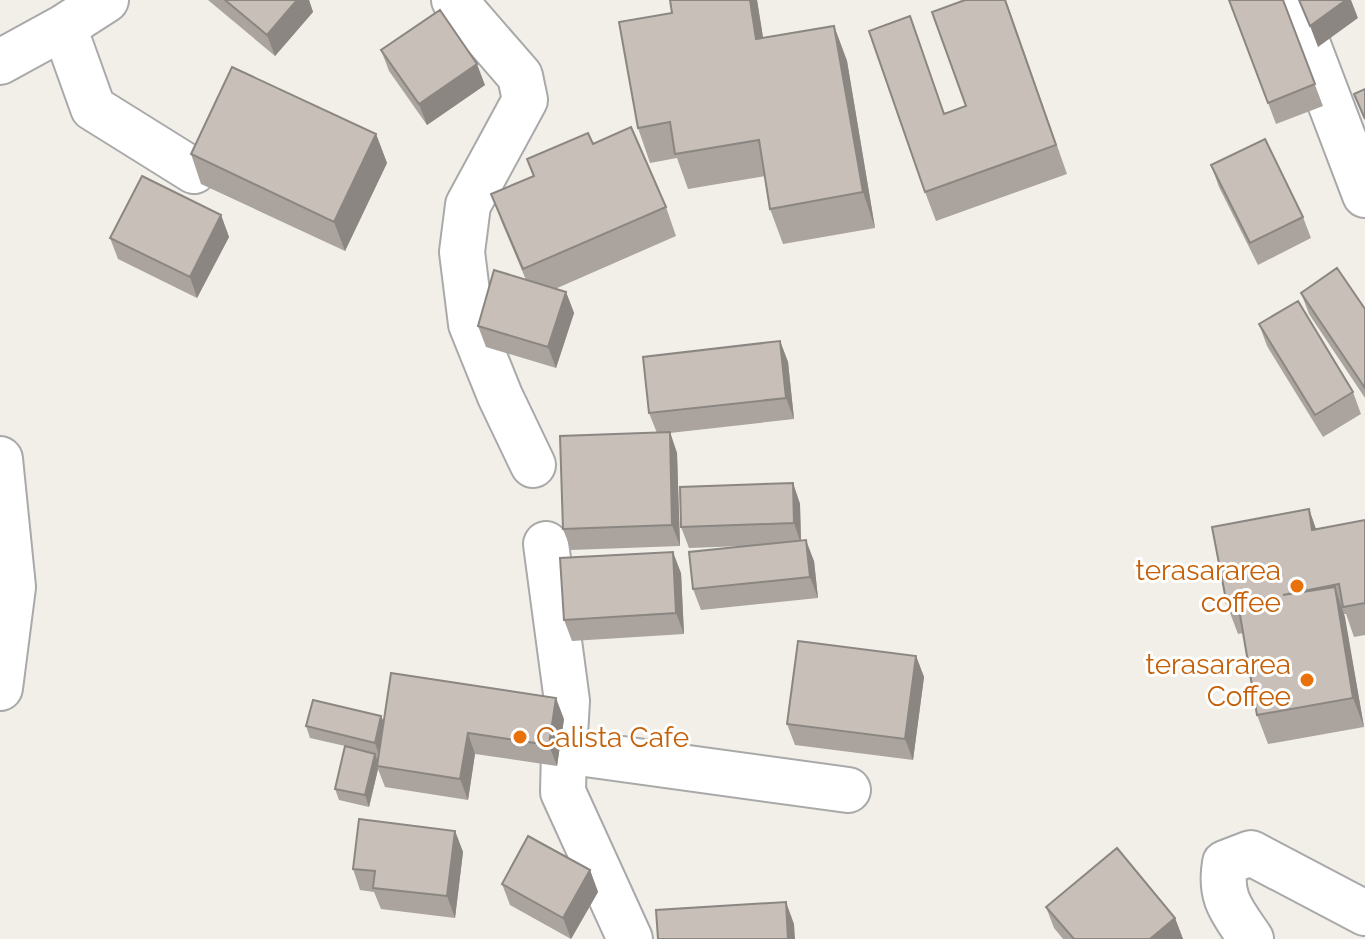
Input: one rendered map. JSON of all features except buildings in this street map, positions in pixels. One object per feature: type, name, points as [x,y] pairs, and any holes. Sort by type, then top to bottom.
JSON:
[{"type":"street","points":[[0,62],[106,0]]},
{"type":"street","points":[[454,0],[520,76],[525,100],[468,205],[462,252],[471,324],[500,396],[533,465]]},
{"type":"street","points":[[1291,0],[1365,195]]},
{"type":"street","points":[[64,27],[93,108],[194,171]]},
{"type":"street","points":[[0,459],[13,587],[0,688]]},
{"type":"street","points":[[546,544],[567,701],[563,792],[630,939]]},
{"type":"street","points":[[564,751],[848,790]]},
{"type":"street","points":[[1251,939],[1232,910],[1221,885],[1225,863],[1251,853],[1365,913]]},
{"type":"place","name":"terasararea coffee","points":[[1297,586]]},
{"type":"place","name":"terasararea Coffee","points":[[1307,680]]},
{"type":"place","name":"Calista Cafe","points":[[520,737]]}]
